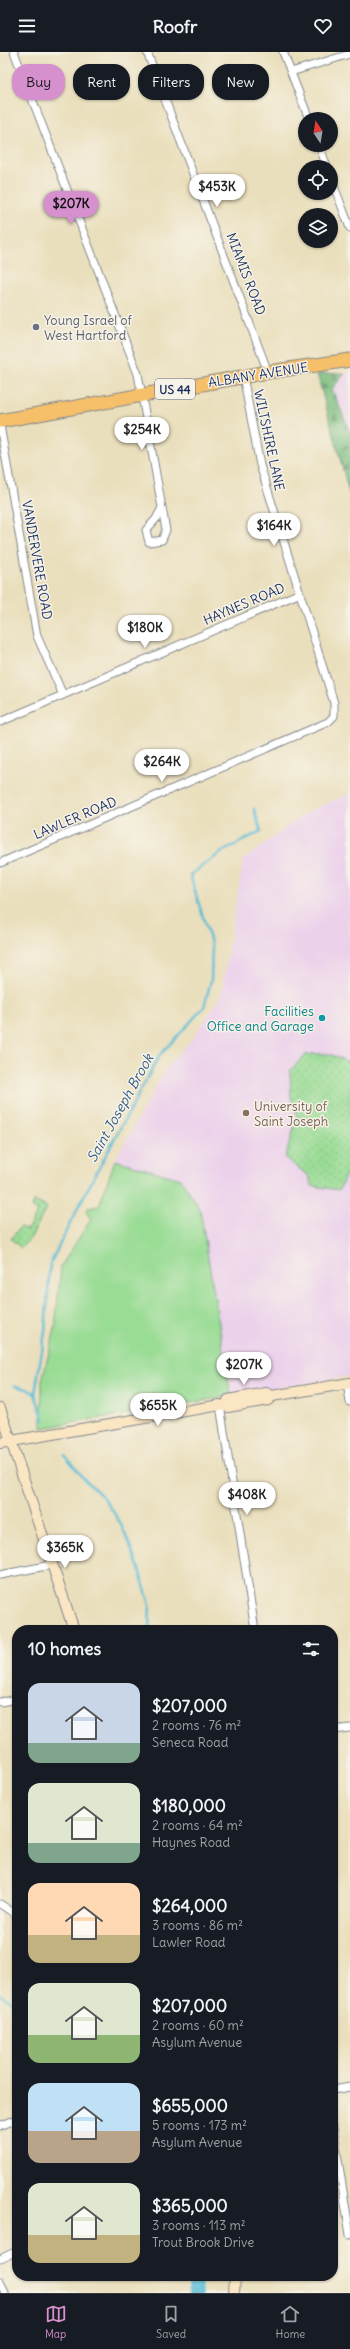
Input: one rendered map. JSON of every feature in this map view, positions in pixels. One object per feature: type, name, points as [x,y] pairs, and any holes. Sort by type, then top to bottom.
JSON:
[{"type":"highway","name":"ALBANY AVENUE","points":[[0,421],[243,376],[350,360]]},
{"type":"main road","points":[[0,1442],[220,1405],[227,1400],[266,1393],[272,1396],[349,1383]]},
{"type":"main road","points":[[0,1408],[72,1625]]},
{"type":"main road","points":[[234,2293],[235,2281]]},
{"type":"street","points":[[14,52],[135,365],[142,395],[162,508]]},
{"type":"street","name":"MIAMIS ROAD","points":[[147,52],[268,372]]},
{"type":"street","points":[[283,52],[306,112]]},
{"type":"street","points":[[291,72],[350,54]]},
{"type":"street","points":[[338,196],[350,228]]},
{"type":"street","name":"WILTSHIRE LANE","points":[[243,376],[260,465],[298,594],[334,703],[334,716]]},
{"type":"street","name":"VANDERVERE ROAD","points":[[0,425],[37,636],[63,695]]},
{"type":"street","name":"HAYNES ROAD","points":[[0,722],[298,594]]},
{"type":"street","name":"LAWLER ROAD","points":[[0,863],[328,722],[334,716]]},
{"type":"street","points":[[349,1383],[350,1402]]},
{"type":"street","points":[[220,1405],[254,1625]]},
{"type":"street","points":[[0,1575],[51,1565]]},
{"type":"street","points":[[0,1702],[12,1701]]},
{"type":"street","points":[[338,1729],[350,1728]]},
{"type":"street","points":[[0,1904],[12,1912]]},
{"type":"street","points":[[338,2089],[350,2087]]},
{"type":"street","points":[[0,2126],[12,2121]]},
{"type":"street","points":[[338,2159],[350,2235]]},
{"type":"street","points":[[0,2258],[12,2253]]},
{"type":"street","points":[[0,2281],[5,2293]]},
{"type":"shaded area","points":[[350,372],[350,432],[332,389],[345,373]]},
{"type":"shaded area","name":"University of Saint Joseph","points":[[350,793],[350,1376],[231,1396],[200,1209],[181,1179],[115,1160],[168,1065],[192,1039],[221,997],[243,860],[306,813]]},
{"type":"green space","points":[[345,373],[332,389],[350,432],[350,496],[317,374]]},
{"type":"green space","points":[[329,1054],[350,1062],[350,1166],[339,1190],[312,1186],[309,1176],[285,1158],[297,1117],[291,1097],[290,1071],[305,1055]]},
{"type":"green space","points":[[115,1160],[181,1179],[200,1209],[231,1396],[42,1428],[42,1380],[55,1329],[61,1266],[91,1219],[86,1212],[88,1208],[99,1206]]},
{"type":"green space","points":[[34,1201],[47,1207],[30,1239],[21,1248],[11,1239],[20,1227],[27,1230],[38,1211],[32,1207]]},
{"type":"waterway","name":"Saint Joseph Brook","points":[[44,1420],[35,1394],[45,1332],[50,1264],[78,1207],[159,1056],[204,1007],[211,981],[212,946],[190,875],[222,852],[261,831],[254,809]]},
{"type":"waterway","points":[[15,1386],[27,1389],[35,1394]]},
{"type":"waterway","points":[[65,1455],[86,1481],[105,1499],[121,1524],[138,1566],[150,1605],[149,1625]]},
{"type":"waterway","points":[[0,1995],[12,2001]]},
{"type":"waterway","points":[[195,2281],[196,2293]]},
{"type":"place","name":"Young Israel of West Hartford","points":[[36,327]]},
{"type":"place","name":"Facilities Office and Garage","points":[[322,1018]]},
{"type":"place","name":"University of Saint Joseph","points":[[246,1113]]}]
